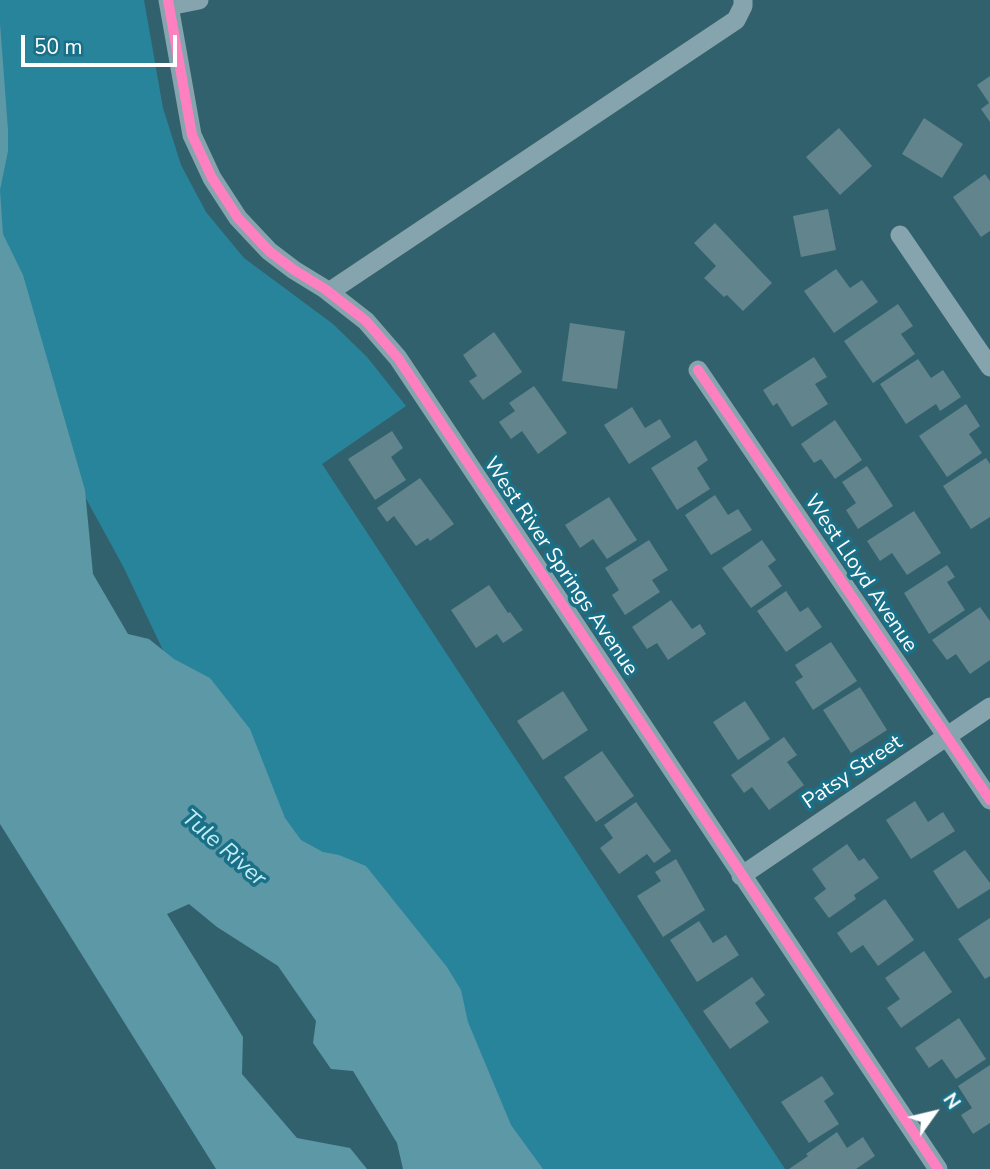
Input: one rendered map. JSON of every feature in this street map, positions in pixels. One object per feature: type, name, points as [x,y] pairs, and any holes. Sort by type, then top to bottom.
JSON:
[{"type":"street","points":[[169,3],[200,0]]},
{"type":"street","points":[[329,292],[736,20],[743,0]]},
{"type":"street","name":"West River Springs Avenue","points":[[169,3],[192,135],[212,178],[238,218],[269,251],[366,321],[398,358],[938,1169]]},
{"type":"street","points":[[900,235],[990,367]]},
{"type":"street","name":"West Lloyd Avenue","points":[[698,370],[990,800]]},
{"type":"street","name":"Patsy Street","points":[[741,876],[990,707]]},
{"type":"shaded area","points":[[0,0],[144,0],[163,108],[181,165],[206,212],[244,258],[333,324],[367,357],[406,406],[322,464],[785,1169],[505,1169],[238,808],[123,566],[0,342]]},
{"type":"water","points":[[0,23],[8,151],[0,190]]},
{"type":"water","name":"Tule River","points":[[0,190],[3,234],[23,275],[85,490],[93,574],[128,634],[149,639],[174,659],[210,678],[250,729],[285,818],[301,840],[323,852],[339,855],[366,866],[447,967],[461,990],[468,1022],[511,1125],[543,1169],[403,1169],[397,1143],[353,1071],[331,1069],[313,1043],[316,1021],[278,966],[217,927],[189,904],[167,914],[243,1037],[242,1074],[297,1138],[350,1148],[367,1169],[216,1169],[0,824]]},
{"type":"building","points":[[990,76],[990,122],[981,109],[989,103],[977,85]]},
{"type":"building","points":[[924,118],[963,144],[942,178],[902,154]]},
{"type":"building","points":[[839,128],[872,166],[840,195],[806,157]]},
{"type":"building","points":[[985,174],[990,181],[990,231],[981,237],[953,197]]},
{"type":"building","points":[[828,209],[836,250],[801,257],[793,216]]},
{"type":"building","points":[[715,223],[772,283],[743,311],[704,278],[716,266],[694,243]]},
{"type":"building","points":[[836,269],[850,288],[862,280],[878,302],[834,333],[804,291]]},
{"type":"building","points":[[898,304],[913,326],[901,334],[915,354],[873,383],[844,341]]},
{"type":"building","points":[[570,323],[625,331],[617,389],[562,381]]},
{"type":"building","points":[[494,332],[522,372],[483,400],[469,381],[477,376],[463,355]]},
{"type":"building","points":[[814,357],[827,377],[815,384],[828,404],[792,427],[777,403],[773,406],[763,390]]},
{"type":"building","points":[[918,359],[931,378],[943,370],[961,397],[940,411],[936,404],[906,424],[880,384]]},
{"type":"building","points":[[534,386],[567,433],[538,454],[522,431],[511,439],[499,422],[515,411],[509,403]]},
{"type":"building","points":[[966,404],[980,426],[969,434],[982,453],[947,477],[919,436]]},
{"type":"building","points":[[632,407],[645,428],[660,419],[671,437],[629,464],[604,425]]},
{"type":"building","points":[[835,420],[862,460],[835,479],[821,459],[814,463],[801,444]]},
{"type":"building","points":[[392,431],[403,448],[391,457],[406,480],[375,500],[348,459]]},
{"type":"building","points":[[696,440],[708,460],[697,468],[710,489],[677,510],[651,468]]},
{"type":"building","points":[[986,458],[990,464],[990,517],[971,529],[943,486]]},
{"type":"building","points":[[867,466],[893,506],[858,529],[846,510],[856,503],[842,482]]},
{"type":"building","points":[[420,478],[454,524],[430,541],[428,538],[416,546],[394,516],[387,522],[377,508]]},
{"type":"building","points":[[715,495],[728,515],[738,509],[752,530],[711,555],[685,515]]},
{"type":"building","points":[[609,497],[637,540],[607,559],[593,539],[580,548],[565,525]]},
{"type":"building","points":[[914,511],[941,553],[907,575],[892,553],[880,561],[867,541]]},
{"type":"building","points":[[649,540],[668,570],[652,580],[660,592],[625,615],[612,595],[619,590],[605,568]]},
{"type":"building","points":[[762,540],[776,560],[768,566],[782,586],[751,608],[722,568]]},
{"type":"building","points":[[947,565],[955,577],[947,582],[965,610],[929,634],[904,593]]},
{"type":"building","points":[[489,585],[523,630],[503,643],[497,634],[476,648],[451,610]]},
{"type":"building","points":[[786,591],[800,612],[808,607],[822,627],[786,652],[757,611]]},
{"type":"building","points":[[671,600],[692,629],[700,624],[706,634],[668,660],[657,643],[647,649],[632,627]]},
{"type":"building","points":[[980,607],[990,621],[990,660],[970,674],[956,654],[947,660],[932,640]]},
{"type":"building","points":[[831,642],[857,681],[813,710],[795,682],[803,677],[795,665]]},
{"type":"building","points":[[860,687],[887,730],[851,753],[823,710]]},
{"type":"building","points":[[563,691],[588,730],[543,760],[517,721]]},
{"type":"building","points":[[745,701],[770,739],[738,760],[713,722]]},
{"type":"building","points":[[784,737],[797,755],[787,762],[804,785],[769,810],[752,787],[744,793],[731,775]]},
{"type":"building","points":[[602,751],[634,796],[596,822],[564,777]]},
{"type":"building","points":[[915,801],[928,822],[943,812],[955,831],[911,859],[886,820]]},
{"type":"building","points":[[636,802],[671,851],[654,863],[647,854],[619,874],[600,848],[613,838],[604,825]]},
{"type":"building","points":[[847,844],[859,861],[864,858],[879,878],[854,895],[856,899],[829,918],[814,898],[826,889],[812,869]]},
{"type":"building","points":[[965,850],[990,883],[990,889],[958,909],[933,871]]},
{"type":"building","points":[[676,859],[705,910],[663,937],[637,896],[661,881],[655,872]]},
{"type":"building","points":[[885,899],[914,940],[878,966],[863,945],[851,953],[837,933]]},
{"type":"building","points":[[990,918],[990,976],[985,979],[958,939]]},
{"type":"building","points":[[699,921],[713,943],[726,935],[739,955],[697,982],[670,940]]},
{"type":"building","points":[[924,951],[952,992],[901,1028],[887,1008],[900,999],[885,978]]},
{"type":"building","points":[[752,977],[765,995],[755,1003],[769,1022],[730,1049],[703,1011]]},
{"type":"building","points":[[959,1018],[986,1059],[956,1079],[942,1059],[929,1068],[915,1048]]},
{"type":"building","points":[[990,1065],[990,1123],[973,1134],[961,1115],[972,1108],[958,1086]]},
{"type":"building","points":[[822,1076],[834,1094],[824,1101],[839,1124],[809,1143],[781,1102]]},
{"type":"building","points":[[837,1132],[847,1148],[863,1137],[875,1156],[856,1169],[789,1169],[808,1156],[806,1154]]},
{"type":"cycle path","points":[[168,0],[192,135],[212,178],[238,218],[269,251],[366,321],[398,358],[938,1169]]},
{"type":"cycle path","points":[[698,370],[990,800]]}]
